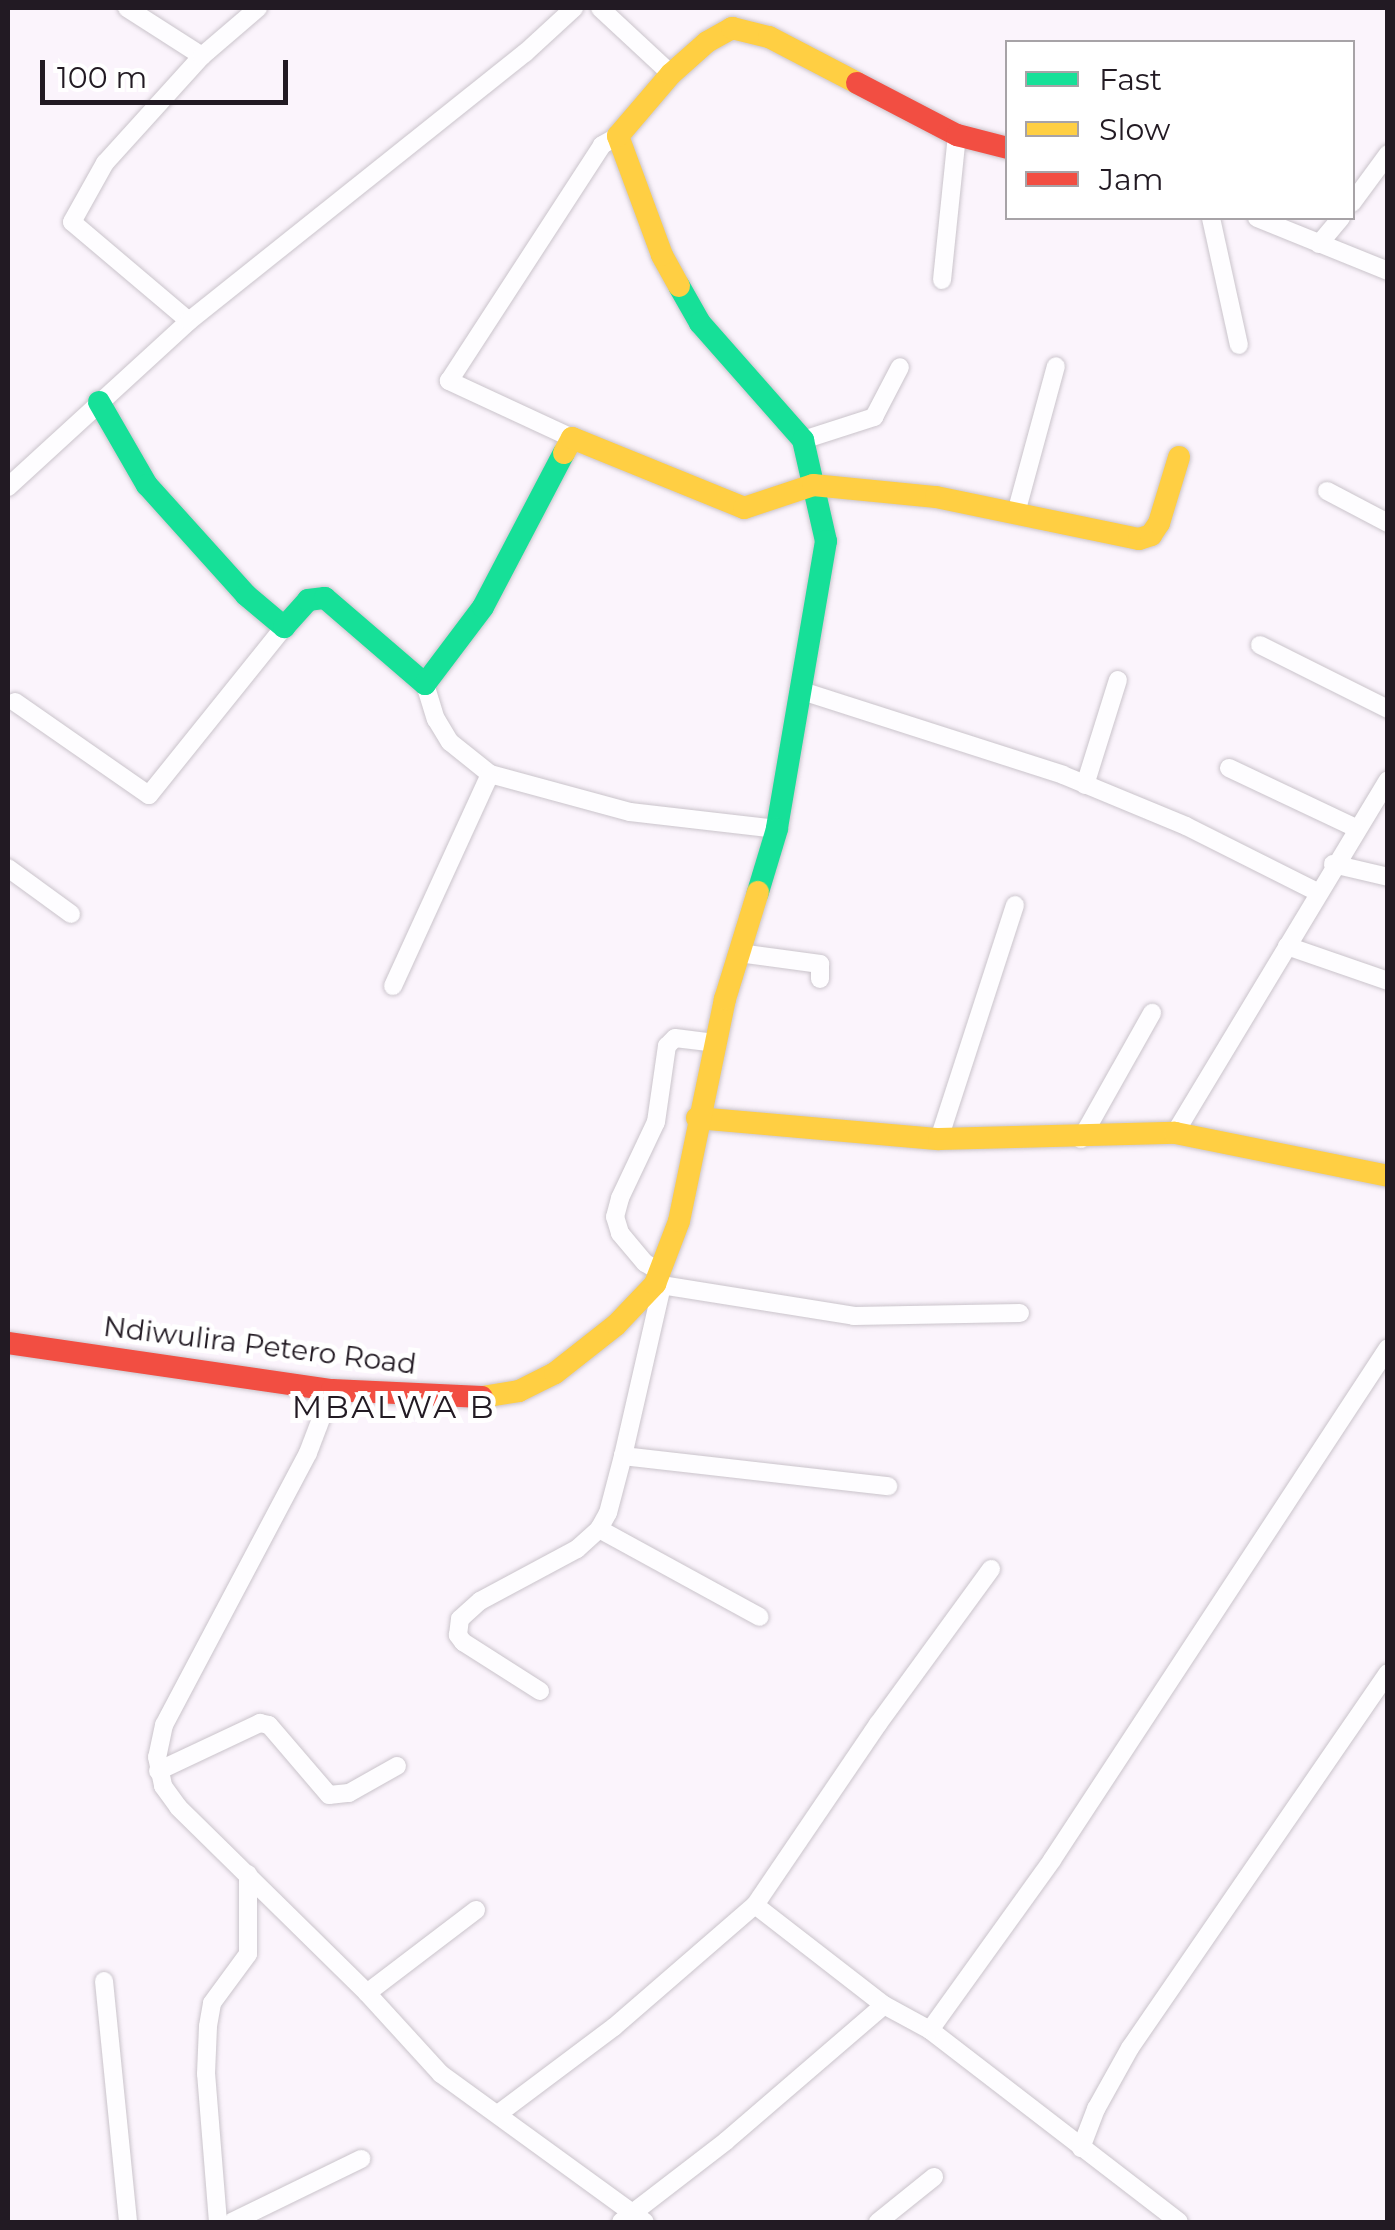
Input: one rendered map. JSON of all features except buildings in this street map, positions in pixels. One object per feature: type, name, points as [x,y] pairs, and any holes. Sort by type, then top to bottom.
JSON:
[{"type":"street","points":[[127,8],[202,56]]},
{"type":"street","points":[[189,321],[72,222],[105,164],[202,56],[258,8]]},
{"type":"street","points":[[8,487],[189,321],[525,53],[574,8]]},
{"type":"street","points":[[600,8],[671,74]]},
{"type":"street","points":[[1005,147],[957,135],[752,30],[732,28],[671,74],[618,136],[602,145],[449,381],[572,438],[744,508],[813,485],[936,497],[1139,539],[1151,535],[1159,523],[1179,457]]},
{"type":"street","points":[[942,280],[957,135]]},
{"type":"street","points":[[618,136],[662,255],[700,323],[803,440],[874,418],[900,367]]},
{"type":"street","points":[[1355,199],[1388,154]]},
{"type":"street","points":[[1210,220],[1239,345]]},
{"type":"street","points":[[1262,220],[1388,271]]},
{"type":"street","points":[[1320,244],[1339,220]]},
{"type":"street","points":[[1016,514],[1056,366]]},
{"type":"street","points":[[99,402],[147,485],[194,541],[284,626]]},
{"type":"street","points":[[426,684],[483,607],[572,438]]},
{"type":"street","name":"Ndiwulira Petero Road","points":[[8,1342],[332,1390],[482,1397],[519,1390],[555,1373],[616,1325],[659,1280],[679,1220],[714,1043],[778,830],[826,541],[803,440]]},
{"type":"street","points":[[1328,491],[1388,524]]},
{"type":"street","points":[[15,702],[149,795],[284,626],[308,600],[326,598],[426,684],[436,719],[450,742],[490,774],[630,812],[778,830]]},
{"type":"street","points":[[1260,645],[1388,709]]},
{"type":"street","points":[[1085,784],[1118,680]]},
{"type":"street","points":[[799,690],[1085,784],[1186,826],[1317,892]]},
{"type":"street","points":[[1229,768],[1356,828]]},
{"type":"street","points":[[393,986],[490,774]]},
{"type":"street","points":[[1175,1133],[1333,864],[1388,780]]},
{"type":"street","points":[[1333,864],[1388,877]]},
{"type":"street","points":[[8,868],[72,914]]},
{"type":"street","points":[[939,1139],[1015,904]]},
{"type":"street","points":[[1287,946],[1388,981]]},
{"type":"street","points":[[739,953],[820,964],[820,980]]},
{"type":"street","points":[[1081,1138],[1152,1013]]},
{"type":"street","points":[[714,1043],[675,1038],[667,1046],[656,1122],[620,1198],[616,1217],[620,1233],[659,1280],[854,1316],[1020,1313]]},
{"type":"street","points":[[697,1118],[939,1139],[1175,1133],[1388,1176]]},
{"type":"street","points":[[540,1691],[463,1642],[458,1635],[460,1619],[480,1602],[577,1549],[608,1513],[624,1456],[659,1280]]},
{"type":"street","points":[[930,2030],[1052,1860],[1388,1348]]},
{"type":"street","points":[[332,1390],[308,1454],[164,1725],[158,1772],[178,1807],[367,1994],[441,2074],[633,2219],[884,2006]]},
{"type":"street","points":[[624,1456],[888,1486]]},
{"type":"street","points":[[599,1528],[760,1617]]},
{"type":"street","points":[[498,2114],[614,2026],[756,1906],[878,1724],[991,1569]]},
{"type":"street","points":[[1081,2148],[1096,2108],[1130,2048],[1388,1672]]},
{"type":"street","points":[[158,1772],[260,1723],[269,1725],[329,1795],[349,1793],[397,1766]]},
{"type":"street","points":[[218,2222],[206,2074],[208,2026],[212,2003],[248,1954],[248,1874]]},
{"type":"street","points":[[756,1906],[884,2006],[930,2030],[1179,2222]]},
{"type":"street","points":[[367,1994],[476,1910]]},
{"type":"street","points":[[104,1981],[128,2222]]},
{"type":"street","points":[[232,2222],[360,2160]]},
{"type":"street","points":[[878,2222],[934,2177]]},
{"type":"traffic: fast","points":[[679,286],[700,323],[803,440],[826,541],[777,829],[758,892]]},
{"type":"traffic: fast","points":[[99,402],[147,485],[246,595],[284,627],[308,600],[325,598],[425,684],[483,607],[564,453]]},
{"type":"traffic: slow","points":[[679,286],[662,255],[618,136],[671,74],[707,42],[732,28],[769,37],[857,83]]},
{"type":"traffic: slow","points":[[564,453],[572,438],[744,508],[813,485],[936,497],[1139,539],[1151,535],[1159,523],[1179,457]]},
{"type":"traffic: slow","points":[[482,1397],[519,1391],[555,1373],[616,1325],[655,1284],[679,1221],[725,999],[758,892]]},
{"type":"traffic: slow","points":[[697,1118],[939,1139],[1175,1133],[1388,1176]]},
{"type":"traffic: jam","points":[[857,83],[957,135],[1005,147]]},
{"type":"traffic: jam","points":[[8,1343],[332,1390],[482,1397]]},
{"type":"district","name":"MBALWA B","points":[[394,1407]]}]
